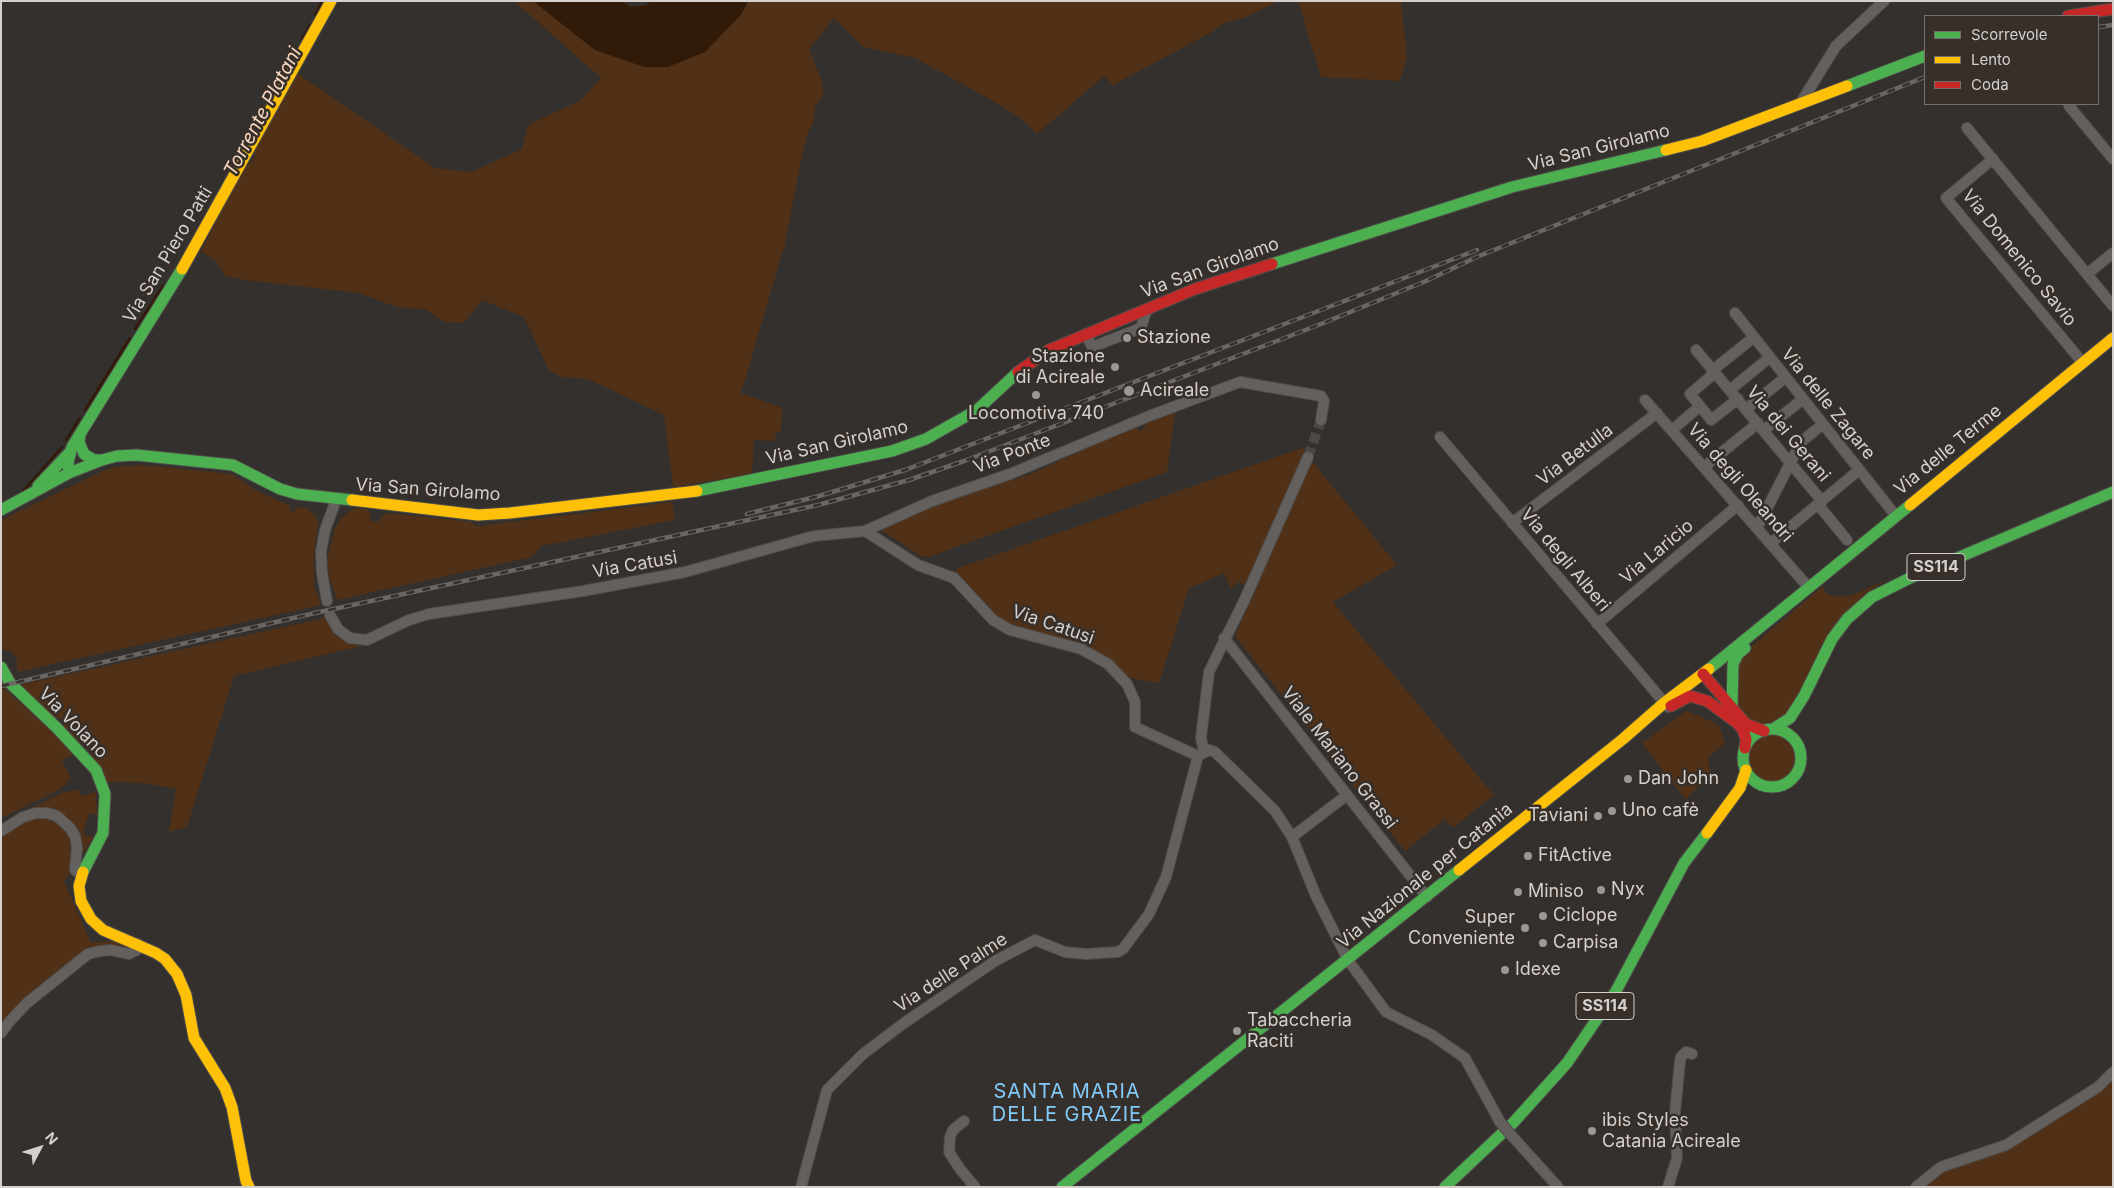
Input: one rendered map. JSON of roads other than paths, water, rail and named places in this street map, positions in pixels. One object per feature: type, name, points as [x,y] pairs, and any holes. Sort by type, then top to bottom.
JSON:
[{"type":"street","name":"Via San Piero Patti","points":[[69,473],[70,452],[193,251],[330,1]]},
{"type":"street","points":[[1799,105],[1836,46],[1884,1]]},
{"type":"street","points":[[2074,15],[2113,9]]},
{"type":"street","name":"Via San Girolamo","points":[[1,510],[69,473],[117,456],[136,455],[222,463],[244,470],[280,489],[297,494],[478,515],[510,513],[711,489],[892,452],[943,431],[977,410],[1034,359],[1049,350],[1147,308],[1236,274],[1503,190],[1702,141],[1924,56]]},
{"type":"street","points":[[2069,106],[2113,159]]},
{"type":"street","points":[[1967,128],[2113,306]]},
{"type":"street","name":"Via Domenico Savio","points":[[1993,159],[1946,198],[2083,363]]},
{"type":"street","points":[[2087,274],[2113,253]]},
{"type":"street","points":[[1086,334],[1092,347],[1140,328],[1147,308]]},
{"type":"street","name":"Via delle Zagare","points":[[1734,313],[1896,516]]},
{"type":"street","points":[[1738,399],[1711,420],[1690,394],[1710,377],[1713,370],[1754,337]]},
{"type":"street","name":"Via delle Terme","points":[[1808,589],[2112,340]]},
{"type":"street","name":"Via dei Gerani","points":[[1696,350],[1822,501],[1820,507],[1847,540]]},
{"type":"street","points":[[1730,390],[1770,357]]},
{"type":"street","points":[[1746,409],[1786,377]]},
{"type":"street","name":"Via Ponte","points":[[865,531],[932,501],[1010,474],[1149,416],[1240,382],[1321,396],[1324,401],[1321,420]]},
{"type":"street","points":[[1704,467],[1803,399]]},
{"type":"street","name":"Via degli Oleandri","points":[[1645,400],[1771,543],[1808,589]]},
{"type":"street","points":[[1672,430],[1700,406]]},
{"type":"street","name":"Via Betulla","points":[[1512,523],[1657,413]]},
{"type":"street","points":[[1757,528],[1801,442],[1823,424]]},
{"type":"street","points":[[80,434],[79,442],[84,454],[94,460],[102,460]]},
{"type":"street","name":"Via degli Alberi","points":[[1440,438],[1666,705]]},
{"type":"street","points":[[27,496],[70,452]]},
{"type":"street","points":[[1201,754],[1208,672],[1244,601],[1308,457]]},
{"type":"street","points":[[1771,543],[1859,470]]},
{"type":"street","name":"SS114","points":[[1804,696],[1832,638],[1847,619],[1872,597],[1918,574],[2113,492]]},
{"type":"street","points":[[327,601],[321,552],[336,500]]},
{"type":"street","name":"Via Laricio","points":[[1597,624],[1738,505]]},
{"type":"street","name":"Via Catusi","points":[[330,615],[338,629],[350,638],[367,640],[409,620],[429,614],[583,591],[685,572],[814,536],[865,531],[918,565],[954,578],[993,620],[1010,630],[1081,649],[1108,664],[1127,684],[1134,702],[1135,727],[1201,754],[1209,750],[1215,752],[1275,811],[1292,838],[1316,896],[1348,960],[1386,1012],[1432,1035],[1465,1058],[1500,1122],[1558,1187]]},
{"type":"street","points":[[1726,709],[1734,660],[1748,645],[1796,604],[1808,589]]},
{"type":"street","name":"Via Nazionale per Catania","points":[[1062,1187],[1623,740],[1699,676],[1808,589]]},
{"type":"street","name":"Viale Mariano Grassi","points":[[1224,638],[1427,897]]},
{"type":"street","name":"Via Volano","points":[[1,667],[10,683],[57,728],[96,770],[105,794],[103,833],[84,869],[80,886],[81,901],[91,920],[103,930],[138,944],[166,959],[182,984],[194,1038],[225,1088],[232,1106],[246,1181],[249,1187]]},
{"type":"street","points":[[1703,674],[1704,684],[1743,730],[1746,738],[1743,759],[1746,770],[1750,777],[1762,785]]},
{"type":"street","points":[[1666,705],[1684,698],[1696,696],[1726,709],[1746,724],[1789,735],[1796,741]]},
{"type":"street","points":[[1745,748],[1749,740],[1790,718],[1804,696]]},
{"type":"street","points":[[1732,801],[1744,792],[1762,785],[1779,786],[1793,779],[1801,764],[1796,741],[1796,722],[1804,696]]},
{"type":"street","name":"Via delle Palme","points":[[801,1187],[823,1099],[827,1090],[863,1054],[904,1023],[995,961],[1035,940],[1065,952],[1086,954],[1118,952],[1123,949],[1149,914],[1166,877],[1201,754]]},
{"type":"street","points":[[1732,801],[1740,788],[1746,770]]},
{"type":"street","points":[[1292,838],[1347,795]]},
{"type":"street","name":"SS114","points":[[1445,1187],[1513,1123],[1566,1063],[1616,991],[1684,863],[1732,801]]},
{"type":"street","points":[[1,830],[36,813],[47,813],[57,816],[70,828],[75,836],[75,870],[82,876]]},
{"type":"street","points":[[1,1033],[28,1003],[88,954],[111,950],[129,954],[137,950],[138,944]]},
{"type":"street","points":[[1668,1187],[1677,1158],[1675,1112],[1680,1061],[1681,1056],[1686,1052],[1692,1054]]},
{"type":"street","points":[[1916,1187],[1941,1167],[2006,1145],[2098,1087],[2113,1072]]},
{"type":"street","points":[[964,1121],[953,1130],[950,1137],[949,1152],[952,1159],[975,1187]]},
{"type":"waterway","name":"Torrente Platani","points":[[315,15],[322,1]]},
{"type":"waterway","name":"Torrente Platani","points":[[302,39],[310,25]]},
{"type":"waterway","name":"Torrente Platani","points":[[135,329],[163,286]]},
{"type":"waterway","name":"Torrente Platani","points":[[85,410],[130,338]]},
{"type":"waterway","name":"Torrente Platani","points":[[66,440],[80,418]]},
{"type":"waterway","name":"Torrente Platani","points":[[23,491],[62,447]]},
{"type":"tunnel","points":[[1308,457],[1321,420]]},
{"type":"railway","points":[[2099,27],[2113,25]]},
{"type":"railway","points":[[1,686],[315,613],[818,505],[909,480],[964,461],[1321,324],[1426,281],[1479,256],[1924,77]]},
{"type":"railway","points":[[747,514],[819,496],[905,470],[1477,250]]},
{"type":"place","name":"Stazione","points":[[1127,338]]},
{"type":"place","name":"Stazione di Acireale","points":[[1115,367]]},
{"type":"place","name":"Acireale","points":[[1129,391]]},
{"type":"place","name":"Locomotiva 740","points":[[1036,395]]},
{"type":"place","name":"Dan John","points":[[1628,779]]},
{"type":"place","name":"Uno cafè","points":[[1612,811]]},
{"type":"place","name":"Taviani","points":[[1598,816]]},
{"type":"place","name":"FitActive","points":[[1528,856]]},
{"type":"place","name":"Nyx","points":[[1601,890]]},
{"type":"place","name":"Miniso","points":[[1518,892]]},
{"type":"place","name":"Ciclope","points":[[1543,916]]},
{"type":"place","name":"Super Conveniente","points":[[1525,928]]},
{"type":"place","name":"Carpisa","points":[[1543,943]]},
{"type":"place","name":"Idexe","points":[[1505,970]]},
{"type":"place","name":"Tabaccheria Raciti","points":[[1237,1031]]},
{"type":"place","name":"ibis Styles Catania Acireale","points":[[1592,1131]]},
{"type":"district","name":"SANTA MARIA DELLE GRAZIE","points":[[1067,1104]]}]
